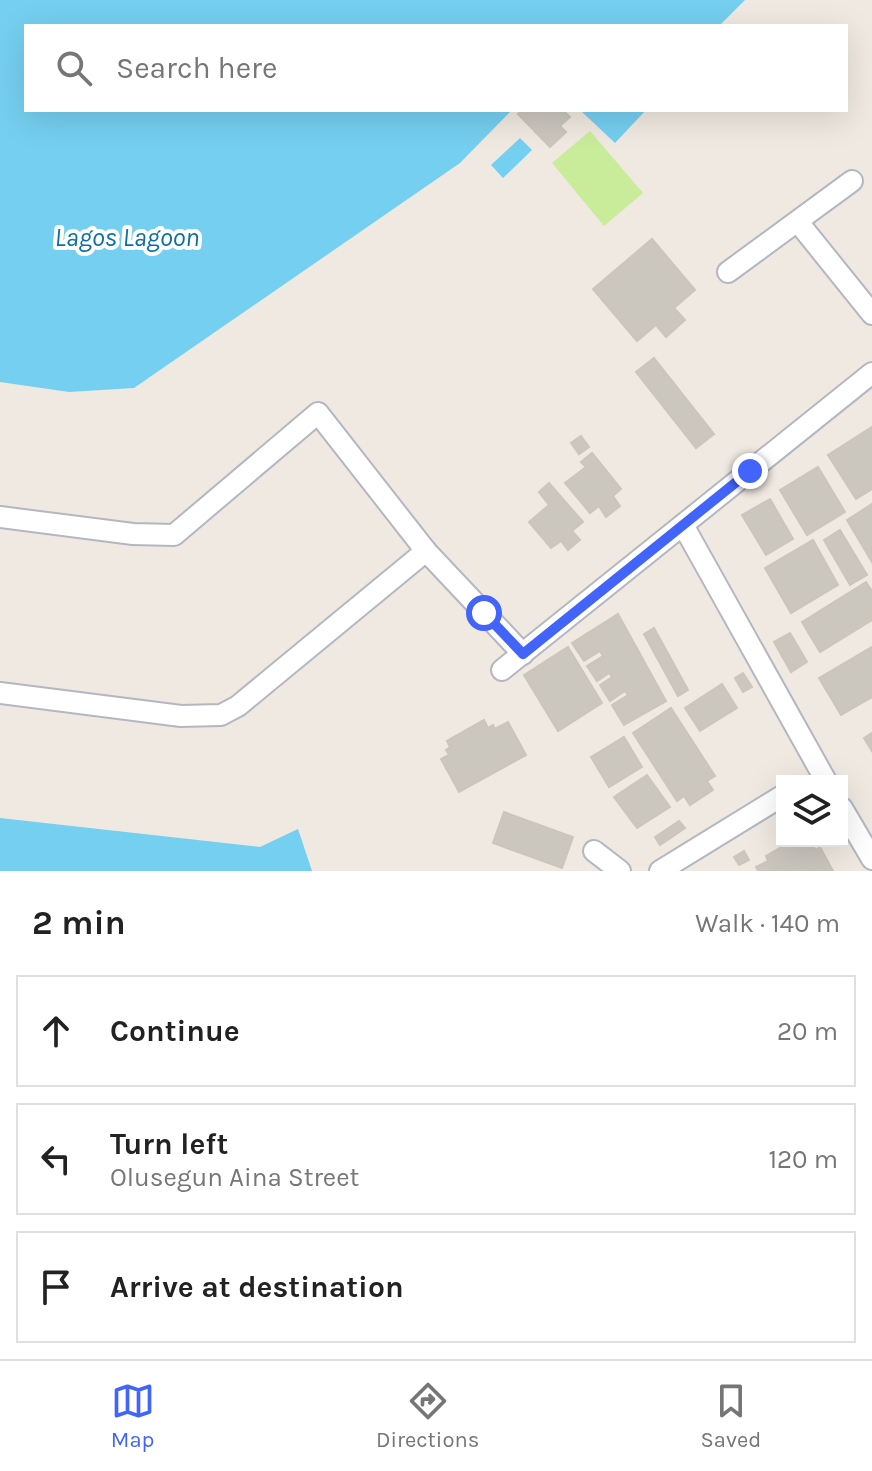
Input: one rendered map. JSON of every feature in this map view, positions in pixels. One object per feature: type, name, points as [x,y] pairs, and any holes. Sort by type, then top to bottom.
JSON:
[{"type":"street","points":[[728,272],[852,181]]},
{"type":"street","points":[[798,222],[872,314]]},
{"type":"street","points":[[502,670],[872,373]]},
{"type":"street","points":[[0,517],[133,534],[174,535],[318,413],[426,551],[523,654]]},
{"type":"street","points":[[683,525],[816,775]]},
{"type":"street","points":[[0,693],[181,716],[221,715],[250,697],[426,551]]},
{"type":"street","points":[[660,871],[776,800]]},
{"type":"street","points":[[848,818],[872,859]]},
{"type":"street","points":[[594,851],[620,871]]},
{"type":"green space","points":[[590,131],[643,193],[604,226],[552,163]]},
{"type":"water","name":"Lagos Lagoon","points":[[0,0],[745,0],[721,24],[24,24],[24,112],[510,112],[460,163],[134,388],[69,392],[0,382]]},
{"type":"water","points":[[582,112],[644,112],[615,143]]},
{"type":"water","points":[[520,138],[532,150],[503,178],[491,165]]},
{"type":"water","points":[[0,818],[260,847],[298,829],[312,871],[0,871]]},
{"type":"building","points":[[565,112],[570,117],[560,126],[566,132],[550,147],[518,114]]},
{"type":"building","points":[[652,239],[695,290],[674,308],[685,320],[666,337],[656,325],[637,341],[593,289]]},
{"type":"building","points":[[654,358],[714,434],[696,448],[636,372]]},
{"type":"building","points":[[872,427],[872,489],[856,499],[828,455]]},
{"type":"building","points":[[581,436],[589,447],[579,454],[571,443]]},
{"type":"building","points":[[592,453],[621,489],[613,496],[620,506],[606,517],[599,506],[590,513],[565,483],[586,467],[581,462]]},
{"type":"building","points":[[818,467],[845,512],[807,535],[780,490]]},
{"type":"building","points":[[549,483],[583,522],[572,531],[580,540],[568,550],[561,541],[551,548],[529,522],[549,505],[539,492]]},
{"type":"building","points":[[770,499],[793,539],[766,555],[742,515]]},
{"type":"building","points":[[872,504],[872,562],[847,520]]},
{"type":"building","points":[[840,530],[867,575],[850,585],[824,540]]},
{"type":"building","points":[[813,540],[838,585],[791,613],[765,568]]},
{"type":"building","points":[[866,582],[872,591],[872,620],[820,652],[802,622]]},
{"type":"building","points":[[618,614],[666,701],[624,725],[612,705],[628,695],[625,691],[610,701],[600,685],[612,677],[609,673],[597,681],[587,666],[603,656],[600,651],[584,661],[572,643]]},
{"type":"building","points":[[654,628],[688,690],[678,696],[644,634]]},
{"type":"building","points":[[790,633],[807,662],[791,672],[774,642]]},
{"type":"building","points":[[568,647],[602,703],[558,731],[524,675]]},
{"type":"building","points":[[872,647],[872,697],[841,715],[819,678]]},
{"type":"building","points":[[743,673],[752,687],[743,692],[735,678]]},
{"type":"building","points":[[722,684],[737,708],[700,731],[685,708]]},
{"type":"building","points":[[671,708],[715,776],[707,781],[713,790],[690,805],[684,796],[677,801],[633,733]]},
{"type":"building","points":[[484,720],[488,728],[493,725],[495,729],[508,722],[526,755],[459,792],[441,759],[449,755],[447,741]]},
{"type":"building","points":[[872,733],[872,751],[864,738]]},
{"type":"building","points":[[624,737],[642,767],[609,787],[591,757]]},
{"type":"building","points":[[647,775],[670,807],[637,828],[614,797]]},
{"type":"building","points":[[504,812],[573,837],[562,868],[493,843]]},
{"type":"building","points":[[679,821],[685,828],[660,845],[655,837]]},
{"type":"building","points":[[782,847],[814,847],[816,850],[820,847],[833,871],[758,871],[756,867],[768,861],[766,856]]},
{"type":"building","points":[[744,851],[749,860],[739,865],[734,857]]},
{"type":"route","points":[[484,613],[523,654],[750,471]]}]
